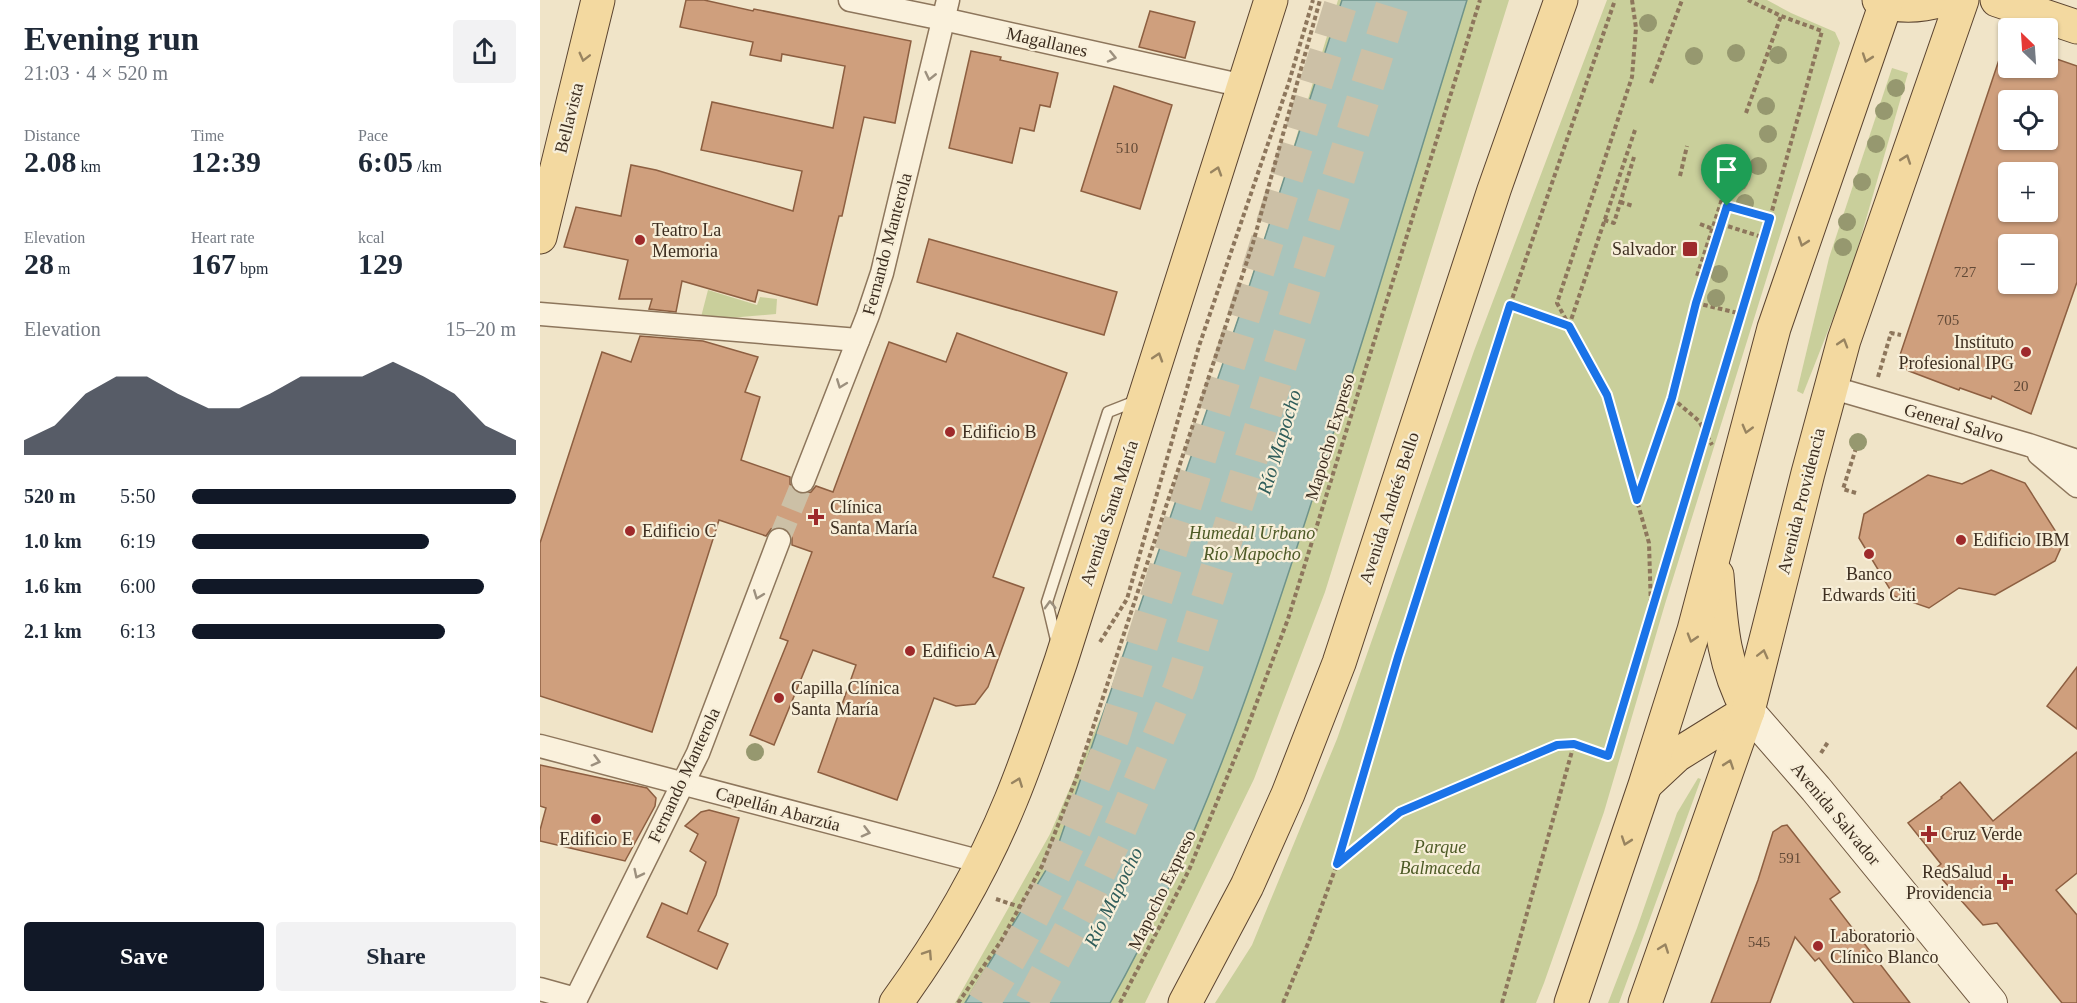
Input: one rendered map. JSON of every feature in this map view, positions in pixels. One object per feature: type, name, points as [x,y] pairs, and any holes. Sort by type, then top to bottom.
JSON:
[{"type":"main road","name":"Bellavista","points":[[540,237],[598,0]]},
{"type":"main road","name":"Avenida Santa María","points":[[896,1003],[947,925],[982,862],[1011,802],[1061,661],[1271,0]]},
{"type":"main road","name":"Avenida Andrés Bello","points":[[1185,1003],[1247,886],[1288,794],[1336,673],[1494,190],[1562,0]]},
{"type":"main road","points":[[1570,1003],[1645,785],[1694,630],[1774,328],[1884,1],[1906,5],[1942,0]]},
{"type":"main road","name":"Avenida Providencia","points":[[1645,1003],[1748,711],[1830,387],[1848,328],[1962,0]]},
{"type":"main road","points":[[1997,0],[2077,27]]},
{"type":"main road","points":[[1645,785],[1677,755],[1748,711],[1734,680],[1722,639],[1715,552]]},
{"type":"main road","name":"Avenida Salvador","points":[[1748,711],[1823,797],[1990,1003]]},
{"type":"street","name":"Magallanes","points":[[850,0],[945,9],[1244,86]]},
{"type":"street","name":"Fernando Manterola","points":[[803,481],[882,273],[945,9]]},
{"type":"street","points":[[540,314],[858,340]]},
{"type":"street","name":"General Salvo","points":[[1830,387],[2077,461]]},
{"type":"street","points":[[2029,445],[2077,486]]},
{"type":"street","name":"Fernando Manterola","points":[[575,1001],[698,753],[779,540]]},
{"type":"street","name":"Capellán Abarzúa","points":[[540,746],[982,862]]},
{"type":"street","points":[[540,989],[575,1001]]},
{"type":"path","points":[[958,1003],[1001,941],[1042,866],[1076,779],[1253,243],[1320,0]]},
{"type":"path","name":"Mapocho Expreso","points":[[1120,1003],[1189,870],[1246,731],[1288,618],[1480,0]]},
{"type":"path","points":[[1282,1003],[1309,941],[1337,864],[1398,657],[1510,305],[1615,0]]},
{"type":"path","points":[[1632,0],[1636,28],[1632,77],[1557,303],[1607,395],[1649,543],[1651,615]]},
{"type":"path","points":[[1651,83],[1683,0]]},
{"type":"path","points":[[1337,864],[1400,812],[1557,745],[1574,744],[1608,756],[1765,238],[1822,31],[1748,0]]},
{"type":"path","points":[[1746,113],[1782,16]]},
{"type":"path","points":[[1569,326],[1635,130]]},
{"type":"path","points":[[1680,176],[1687,146]]},
{"type":"path","points":[[1604,220],[1614,223],[1634,157]]},
{"type":"path","points":[[1637,500],[1672,398],[1696,303],[1727,206],[1725,177],[1730,160]]},
{"type":"path","points":[[1618,179],[1627,181]]},
{"type":"path","points":[[1704,278],[1697,276],[1723,196],[1726,195]]},
{"type":"path","points":[[1620,202],[1633,206]]},
{"type":"path","points":[[1727,206],[1770,218]]},
{"type":"path","points":[[1700,224],[1713,229]]},
{"type":"path","points":[[1721,224],[1765,238]]},
{"type":"path","points":[[1696,303],[1742,314]]},
{"type":"path","points":[[1510,305],[1569,326]]},
{"type":"path","points":[[1877,380],[1891,333],[1901,335]]},
{"type":"path","points":[[1672,398],[1699,421],[1733,483]]},
{"type":"path","points":[[1856,493],[1843,489],[1857,445]]},
{"type":"path","points":[[1502,1003],[1574,744]]},
{"type":"green space","name":"Humedal Urbano Río Mapocho","points":[[1338,0],[1509,0],[1325,592],[1254,779],[1145,1003],[955,1003],[1050,834],[1106,705],[1160,557],[1284,178]]},
{"type":"green space","name":"Parque Balmaceda","points":[[1607,0],[1767,0],[1835,32],[1840,43],[1665,604],[1604,812],[1544,983],[1536,1003],[1215,1003],[1252,945],[1337,739],[1474,351]]},
{"type":"green space","points":[[1892,68],[1908,73],[1850,275],[1803,394],[1797,391],[1829,258]]},
{"type":"green space","points":[[708,290],[757,305],[760,297],[777,299],[776,314],[706,320],[701,317]]},
{"type":"green space","points":[[1698,778],[1701,779],[1619,1003],[1608,1003],[1677,813]]},
{"type":"water","name":"Humedal Urbano Río Mapocho","points":[[1342,0],[1467,0],[1301,535],[1230,740],[1175,874],[1110,1003],[965,1003],[1054,857],[1246,296]]},
{"type":"building","points":[[686,0],[704,0],[753,11],[754,9],[911,41],[895,123],[864,117],[842,216],[839,216],[817,305],[758,290],[755,302],[682,281],[676,312],[649,309],[652,299],[619,299],[628,260],[564,247],[576,207],[621,216],[631,165],[656,170],[793,211],[802,171],[701,150],[712,102],[833,128],[845,66],[782,54],[781,61],[750,55],[753,42],[680,27]]},
{"type":"building","points":[[1150,11],[1195,22],[1185,58],[1139,47]]},
{"type":"building","points":[[971,51],[1058,73],[1050,107],[1040,105],[1034,131],[1020,128],[1012,163],[949,148]]},
{"type":"building","points":[[2058,59],[2077,66],[2077,282],[2031,414],[1992,396],[1991,399],[1960,388],[1959,390],[1909,371],[1902,366],[1899,358],[1998,63],[1998,78],[2058,78]]},
{"type":"building","points":[[1114,86],[1172,105],[1140,209],[1081,191]]},
{"type":"building","points":[[929,239],[1117,292],[1104,335],[917,282]]},
{"type":"building","points":[[957,333],[1067,373],[993,577],[1024,588],[988,687],[975,704],[956,706],[934,698],[897,800],[818,772],[856,665],[813,650],[774,745],[750,735],[788,641],[780,638],[812,552],[792,545],[790,532],[783,527],[771,529],[766,536],[719,520],[652,732],[540,696],[540,543],[602,352],[631,362],[640,336],[703,341],[758,357],[745,392],[760,397],[741,460],[790,477],[793,490],[804,494],[811,492],[816,486],[833,492],[889,342],[946,362]]},
{"type":"building","name":"Edificio IBM","points":[[1991,470],[2025,483],[2063,543],[2055,561],[1995,595],[1959,588],[1929,608],[1894,596],[1859,538],[1864,514],[1928,475],[1962,484]]},
{"type":"building","points":[[2077,667],[2077,729],[2047,706]]},
{"type":"building","name":"RedSalud Providencia","points":[[2077,752],[2077,873],[2056,890],[2077,915],[2077,1003],[2062,1003],[1997,923],[1983,925],[1934,870],[1941,864],[1908,823],[1960,782],[1993,821]]},
{"type":"building","name":"Edificio E","points":[[540,765],[647,788],[656,798],[655,806],[625,861],[540,841],[540,830],[546,808],[540,806]]},
{"type":"building","points":[[709,810],[739,818],[716,895],[698,931],[728,944],[717,969],[647,937],[662,903],[687,914],[706,862],[690,851],[698,834],[685,826],[701,812]]},
{"type":"building","points":[[1787,825],[1840,892],[1830,899],[1910,1003],[1854,1003],[1819,958],[1815,961],[1795,937],[1770,1003],[1711,1003],[1758,880],[1773,832]]},
{"type":"tunnel","points":[[983,1003],[1039,905],[1086,804],[1114,734],[1342,0]]},
{"type":"tunnel","points":[[1031,1003],[1086,900],[1120,829],[1181,684],[1394,0]]},
{"type":"tunnel","points":[[779,540],[803,481]]},
{"type":"place","name":"Teatro La Memoria","points":[[640,240]]},
{"type":"place","name":"Salvador","points":[[1690,249]]},
{"type":"place","name":"Instituto Profesional IPG","points":[[2026,352]]},
{"type":"place","name":"Edificio B","points":[[950,432]]},
{"type":"place","name":"Clínica Santa María","points":[[816,517]]},
{"type":"place","name":"Edificio C","points":[[630,531]]},
{"type":"place","name":"Edificio IBM","points":[[1961,540]]},
{"type":"place","name":"Banco Edwards Citi","points":[[1869,554]]},
{"type":"place","name":"Edificio A","points":[[910,651]]},
{"type":"place","name":"Capilla Clínica Santa María","points":[[779,698]]},
{"type":"place","name":"Edificio E","points":[[596,819]]},
{"type":"place","name":"Cruz Verde","points":[[1929,834]]},
{"type":"place","name":"RedSalud Providencia","points":[[2005,882]]},
{"type":"place","name":"Laboratorio Clínico Blanco","points":[[1818,946]]},
{"type":"route","points":[[1727,206],[1770,218],[1608,756],[1574,744],[1557,745],[1400,812],[1337,864],[1398,657],[1510,305],[1569,326],[1607,395],[1637,500],[1672,398],[1696,303],[1727,206]]},
{"type":"water label","name":"Río Mapocho","points":[[1279,442]]},
{"type":"water label","name":"Río Mapocho","points":[[1113,897]]}]
